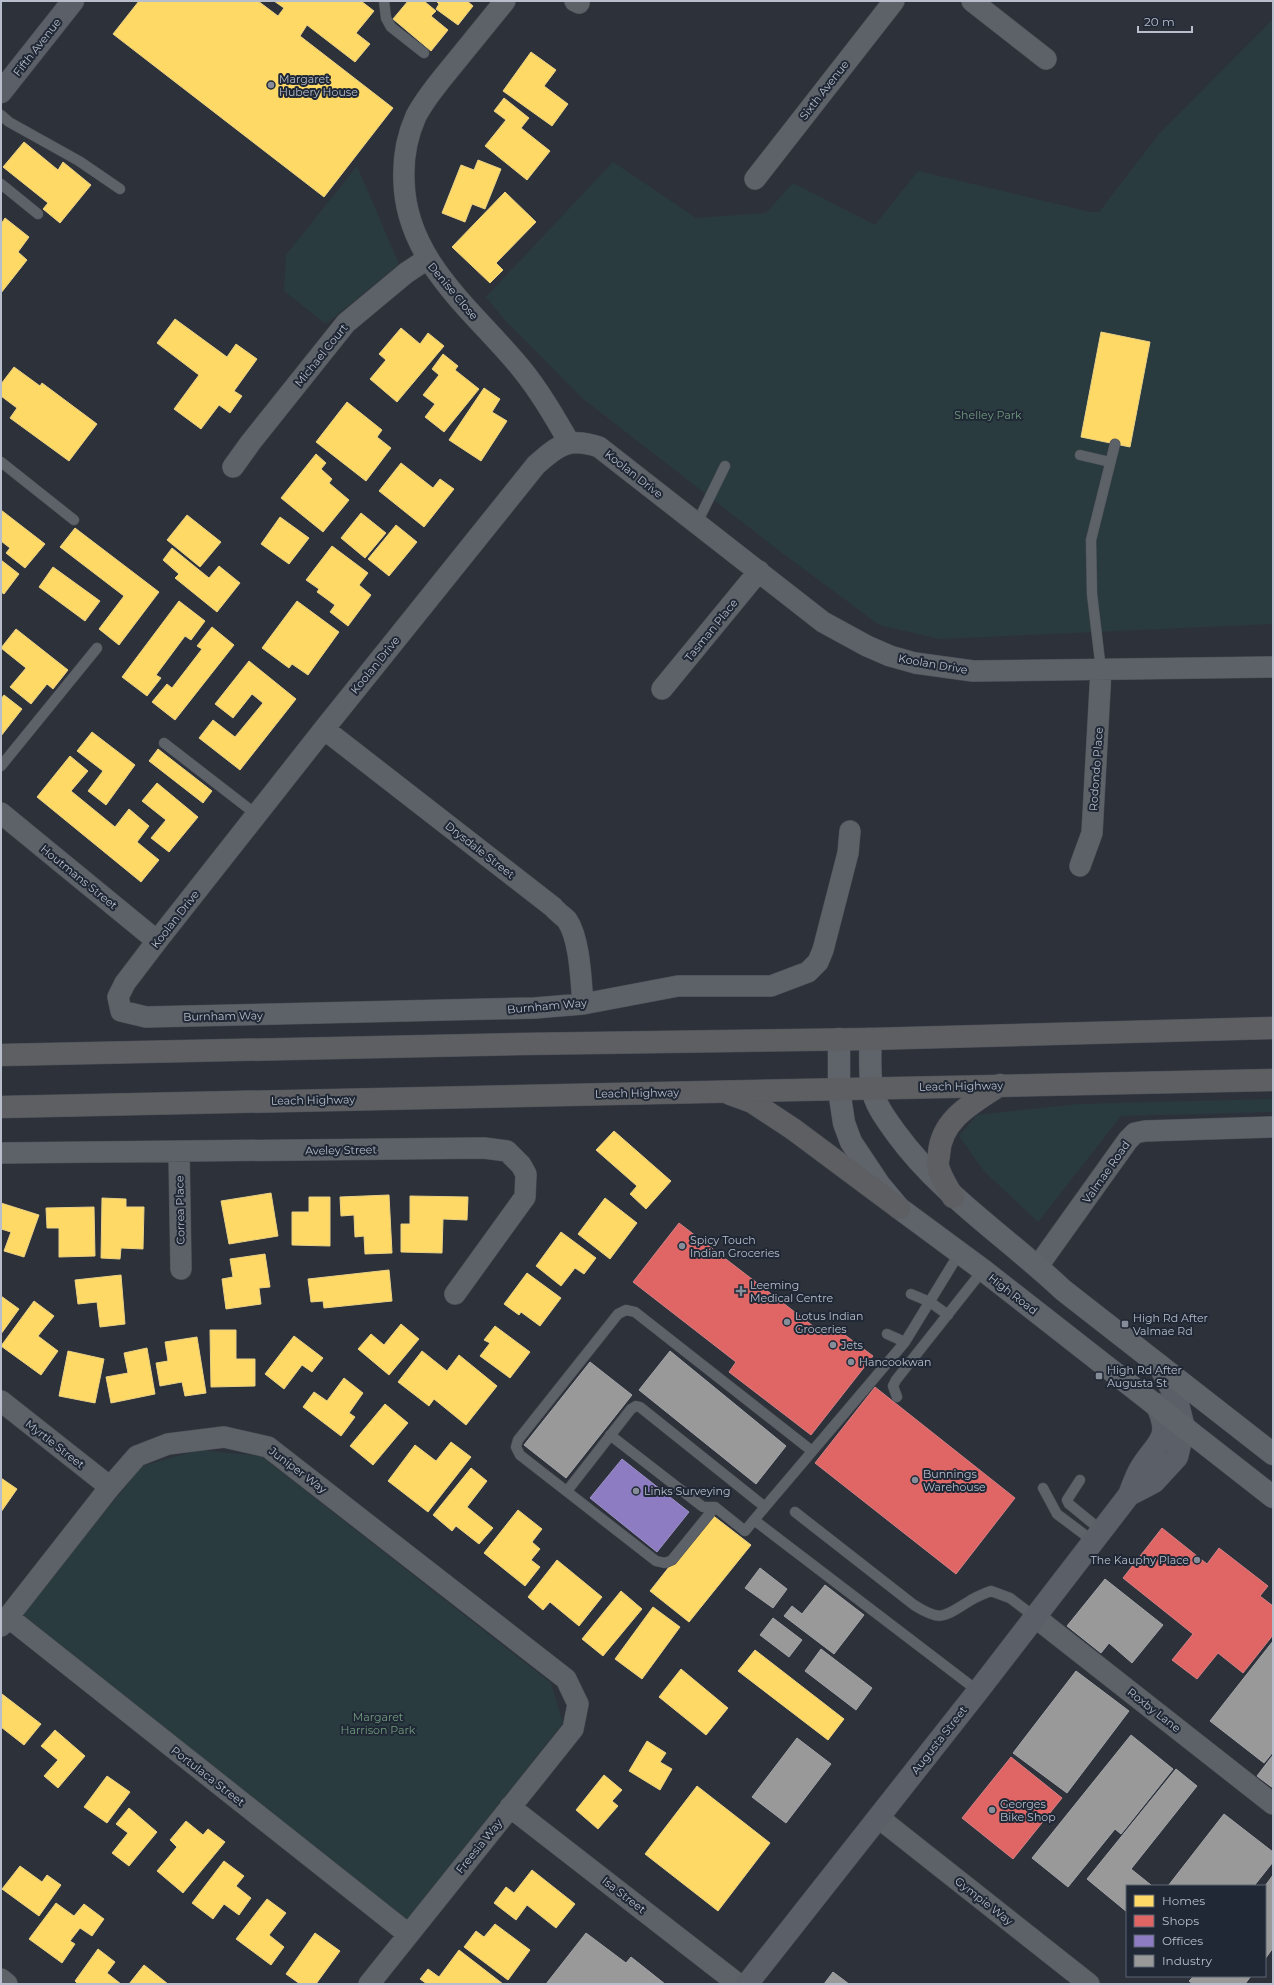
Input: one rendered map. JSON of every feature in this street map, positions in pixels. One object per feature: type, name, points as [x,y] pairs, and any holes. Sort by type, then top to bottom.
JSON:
[{"type":"highway","points":[[1,1055],[870,1039],[1273,1028]]},
{"type":"highway","name":"Leach Highway","points":[[1,1106],[1273,1080]]},
{"type":"highway","points":[[953,1197],[938,1166],[940,1144],[944,1132],[952,1120],[963,1110],[1000,1086]]},
{"type":"highway","points":[[724,1091],[752,1102],[793,1129],[899,1208]]},
{"type":"main road","name":"High Road","points":[[839,1039],[839,1090],[844,1123],[851,1142],[879,1184],[899,1208],[984,1270],[1273,1497]]},
{"type":"main road","points":[[870,1039],[872,1088],[882,1115],[911,1153],[953,1197],[1038,1266],[1063,1290],[1273,1454]]},
{"type":"street","name":"Fifth Avenue","points":[[1,92],[73,1]]},
{"type":"street","name":"Denise Close","points":[[505,1],[428,97],[416,117],[408,141],[403,167],[406,211],[427,259],[454,294],[519,366],[542,395],[570,442]]},
{"type":"street","name":"Sixth Avenue","points":[[755,178],[894,1]]},
{"type":"street","points":[[972,1],[1046,59]]},
{"type":"street","name":"Michael Court","points":[[233,467],[255,436],[346,324],[406,272],[427,259]]},
{"type":"street","name":"Koolan Drive","points":[[133,1016],[121,1011],[118,997],[125,983],[324,729],[536,465],[553,449],[570,442],[583,442],[599,447],[823,622],[867,646],[890,656],[915,663],[973,671],[1273,667]]},
{"type":"street","name":"Tasman Place","points":[[662,689],[759,571]]},
{"type":"street","name":"Rodondo Place","points":[[1080,866],[1092,833],[1101,670]]},
{"type":"street","name":"Drysdale Street","points":[[324,729],[566,920],[572,930],[579,960],[583,1004]]},
{"type":"street","name":"Houtmans Street","points":[[1,813],[157,941]]},
{"type":"street","name":"Burnham Way","points":[[133,1016],[154,1017],[535,1008],[583,1004],[678,986],[771,986],[808,972],[818,962],[823,950],[848,853],[850,831]]},
{"type":"street","name":"Valmae Road","points":[[1038,1266],[1128,1140],[1135,1133],[1145,1131],[1273,1127]]},
{"type":"street","name":"Aveley Street","points":[[1,1153],[484,1148],[506,1151],[521,1165],[526,1174],[525,1197],[455,1294]]},
{"type":"street","name":"Correa Place","points":[[179,1152],[181,1268]]},
{"type":"street","name":"Augusta Street","points":[[1129,1495],[1154,1482],[1177,1457],[1184,1428],[1177,1400],[1159,1365]]},
{"type":"street","name":"Myrtle Street","points":[[1,1401],[110,1487]]},
{"type":"street","name":"Augusta Street","points":[[747,1984],[879,1818],[1129,1495],[1139,1471],[1160,1443],[1165,1430],[1163,1418],[1156,1404]]},
{"type":"street","name":"Juniper Way","points":[[5,1622],[110,1487],[137,1456],[168,1444],[224,1437],[268,1447],[566,1679],[578,1704]]},
{"type":"street","points":[[1177,1457],[1195,1451],[1217,1453]]},
{"type":"street","name":"Roxby Lane","points":[[1035,1617],[1273,1804]]},
{"type":"street","name":"Portulaca Street","points":[[5,1622],[408,1934]]},
{"type":"street","name":"Freesia Way","points":[[370,1984],[408,1934],[573,1729],[578,1704]]},
{"type":"street","name":"Isa Street","points":[[510,1807],[738,1984]]},
{"type":"street","name":"Gympie Way","points":[[879,1818],[1089,1984]]},
{"type":"street","points":[[1,1979],[7,1984]]},
{"type":"lane","points":[[384,1],[386,18],[391,27],[424,53]]},
{"type":"lane","points":[[1,115],[9,122],[79,161],[120,189]]},
{"type":"lane","points":[[1,184],[38,214]]},
{"type":"lane","points":[[1101,670],[1087,547],[1115,444]]},
{"type":"lane","points":[[1080,455],[1110,462]]},
{"type":"lane","points":[[1,462],[74,520]]},
{"type":"lane","points":[[697,523],[725,466]]},
{"type":"lane","points":[[1,766],[97,648]]},
{"type":"lane","points":[[164,743],[257,815]]},
{"type":"lane","points":[[610,1435],[703,1507],[715,1507],[745,1531],[905,1342],[960,1252]]},
{"type":"lane","points":[[897,1397],[894,1386],[896,1380],[984,1270]]},
{"type":"lane","points":[[911,1294],[930,1302],[948,1315]]},
{"type":"lane","points":[[715,1507],[672,1560],[665,1563],[656,1561],[520,1455],[516,1447],[518,1440],[618,1314],[626,1310],[635,1312],[812,1451]]},
{"type":"lane","points":[[887,1334],[905,1342]]},
{"type":"lane","points":[[567,1491],[631,1409],[636,1406],[766,1507]]},
{"type":"lane","points":[[1080,1480],[1069,1496],[1067,1500],[1068,1504],[1098,1536]]},
{"type":"lane","points":[[1043,1488],[1057,1514],[1098,1536]]},
{"type":"lane","points":[[795,1512],[914,1605],[929,1615],[945,1616],[970,1600],[991,1591],[1010,1598],[1035,1617]]},
{"type":"lane","points":[[754,1520],[978,1691]]},
{"type":"green space","name":"Shelley Park","points":[[1273,19],[1273,624],[940,639],[879,625],[773,546],[582,398],[504,319],[486,297],[613,162],[696,218],[766,213],[793,183],[875,225],[918,171],[1090,212],[1099,212],[1159,134]]},
{"type":"green space","points":[[357,166],[399,264],[326,324],[284,291],[286,255]]},
{"type":"green space","points":[[1273,1099],[1273,1112],[1121,1116],[1038,1222],[984,1171],[959,1136],[977,1115],[1079,1104]]},
{"type":"green space","name":"Margaret Harrison Park","points":[[199,1450],[261,1456],[551,1683],[563,1723],[406,1921],[22,1614],[142,1466]]},
{"type":"building: Homes","name":"Margaret Hubery House","points":[[139,1],[258,1],[278,16],[284,8],[274,1],[361,1],[374,11],[356,33],[370,44],[355,62],[307,25],[300,36],[393,108],[324,197],[113,34]]},
{"type":"building: Homes","points":[[408,1],[424,1],[436,11],[431,16],[448,30],[431,51],[393,19]]},
{"type":"building: Homes","points":[[436,1],[467,1],[473,6],[458,25],[436,9],[439,4]]},
{"type":"building: Homes","points":[[531,52],[556,70],[544,86],[568,104],[552,126],[503,91]]},
{"type":"building: Homes","points":[[504,98],[529,118],[521,128],[550,151],[527,180],[485,146],[506,120],[494,111]]},
{"type":"building: Homes","points":[[24,142],[58,170],[63,162],[91,185],[60,223],[43,209],[48,203],[3,167]]},
{"type":"building: Homes","points":[[478,160],[501,169],[485,209],[472,204],[465,222],[442,213],[461,165],[474,170]]},
{"type":"building: Homes","points":[[505,192],[536,222],[496,263],[503,270],[490,283],[452,247]]},
{"type":"building: Homes","points":[[5,218],[29,237],[18,252],[27,260],[1,293],[1,224]]},
{"type":"building: Homes","points":[[175,319],[227,357],[236,344],[257,359],[234,391],[242,396],[230,413],[219,405],[201,429],[174,409],[199,375],[157,343]]},
{"type":"building: Homes","points":[[401,328],[420,344],[428,333],[444,346],[397,402],[370,379],[386,360],[379,354]]},
{"type":"building: Homes","points":[[1101,332],[1150,342],[1130,447],[1081,437]]},
{"type":"building: Homes","points":[[443,354],[458,366],[455,370],[479,389],[444,432],[425,417],[435,404],[423,395],[439,375],[432,369]]},
{"type":"building: Homes","points":[[14,367],[40,386],[42,383],[97,424],[69,461],[10,418],[17,408],[1,396],[1,384]]},
{"type":"building: Homes","points":[[484,388],[500,399],[492,412],[507,421],[481,461],[449,440]]},
{"type":"building: Homes","points":[[347,402],[382,430],[377,437],[391,448],[366,481],[316,442]]},
{"type":"building: Homes","points":[[316,454],[326,463],[321,469],[332,479],[329,483],[349,500],[323,532],[281,498]]},
{"type":"building: Homes","points":[[401,463],[433,488],[440,479],[454,489],[424,527],[379,491]]},
{"type":"building: Homes","points":[[1,510],[45,544],[25,568],[6,553],[10,548],[1,541]]},
{"type":"building: Homes","points":[[361,513],[386,533],[365,558],[341,538]]},
{"type":"building: Homes","points":[[187,515],[221,542],[200,567],[167,540]]},
{"type":"building: Homes","points":[[280,517],[309,538],[289,564],[261,544]]},
{"type":"building: Homes","points":[[396,525],[417,542],[389,576],[368,559]]},
{"type":"building: Homes","points":[[75,528],[159,592],[119,645],[99,629],[124,596],[60,547]]},
{"type":"building: Homes","points":[[332,546],[368,573],[359,585],[371,595],[348,626],[330,612],[335,605],[317,592],[319,589],[306,580]]},
{"type":"building: Homes","points":[[172,548],[209,578],[219,566],[240,583],[217,612],[175,578],[179,574],[163,560]]},
{"type":"building: Homes","points":[[1,560],[19,574],[4,594],[1,592]]},
{"type":"building: Homes","points":[[53,567],[100,601],[85,621],[39,587]]},
{"type":"building: Homes","points":[[179,601],[205,621],[191,640],[185,636],[156,675],[161,678],[147,696],[122,677]]},
{"type":"building: Homes","points":[[297,601],[339,632],[308,675],[292,664],[289,668],[262,648]]},
{"type":"building: Homes","points":[[212,627],[234,645],[175,720],[152,702],[167,684],[172,688],[202,649],[197,646]]},
{"type":"building: Homes","points":[[16,629],[68,670],[53,689],[47,684],[31,704],[10,687],[26,668],[1,648]]},
{"type":"building: Homes","points":[[249,661],[296,699],[240,770],[199,738],[213,720],[235,737],[263,703],[252,694],[233,718],[215,704]]},
{"type":"building: Homes","points":[[4,695],[22,709],[1,736],[1,699]]},
{"type":"building: Homes","points":[[92,732],[135,765],[106,805],[88,791],[103,771],[77,751]]},
{"type":"building: Homes","points":[[158,749],[212,791],[203,803],[149,761]]},
{"type":"building: Homes","points":[[70,756],[88,771],[71,791],[115,827],[129,809],[149,826],[137,842],[159,860],[141,882],[37,797]]},
{"type":"building: Homes","points":[[157,783],[198,817],[169,852],[151,838],[166,820],[142,801]]},
{"type":"building: Homes","points":[[614,1131],[671,1181],[646,1209],[630,1194],[637,1186],[596,1150]]},
{"type":"building: Homes","points":[[271,1193],[278,1236],[229,1244],[221,1201]]},
{"type":"building: Homes","points":[[389,1195],[392,1253],[365,1254],[364,1236],[355,1237],[354,1215],[341,1216],[340,1197]]},
{"type":"building: Homes","points":[[410,1196],[468,1197],[467,1220],[443,1219],[442,1253],[401,1252],[401,1224],[410,1224]]},
{"type":"building: Homes","points":[[309,1197],[330,1197],[330,1246],[292,1245],[292,1212],[309,1212]]},
{"type":"building: Homes","points":[[102,1198],[126,1199],[126,1207],[144,1207],[143,1249],[121,1248],[120,1259],[101,1258]]},
{"type":"building: Homes","points":[[605,1198],[637,1223],[610,1259],[578,1234]]},
{"type":"building: Homes","points":[[1,1203],[39,1215],[24,1257],[4,1251],[11,1232],[1,1229]]},
{"type":"building: Homes","points":[[94,1207],[95,1256],[59,1257],[59,1228],[47,1228],[46,1208]]},
{"type":"building: Homes","points":[[561,1232],[596,1258],[584,1274],[575,1268],[561,1286],[536,1266]]},
{"type":"building: Homes","points":[[265,1254],[270,1287],[259,1288],[261,1304],[226,1309],[222,1279],[233,1277],[230,1259]]},
{"type":"building: Homes","points":[[389,1270],[392,1301],[324,1308],[323,1301],[311,1302],[308,1279]]},
{"type":"building: Homes","points":[[527,1273],[561,1298],[540,1326],[521,1312],[519,1315],[504,1304]]},
{"type":"building: Homes","points":[[121,1275],[125,1324],[100,1327],[97,1302],[78,1304],[75,1280]]},
{"type":"building: Homes","points":[[1,1296],[19,1309],[1,1334]]},
{"type":"building: Homes","points":[[34,1301],[54,1316],[38,1336],[58,1351],[41,1375],[1,1346]]},
{"type":"building: Homes","points":[[401,1324],[419,1339],[389,1375],[358,1349],[371,1334],[384,1345]]},
{"type":"building: Homes","points":[[495,1326],[530,1352],[510,1378],[480,1356],[490,1343],[484,1340]]},
{"type":"building: Homes","points":[[210,1330],[236,1330],[236,1359],[255,1359],[255,1386],[211,1387]]},
{"type":"building: Homes","points":[[294,1336],[323,1358],[312,1372],[302,1365],[284,1389],[265,1374]]},
{"type":"building: Homes","points":[[197,1337],[206,1393],[185,1396],[182,1382],[160,1386],[156,1363],[168,1361],[165,1342]]},
{"type":"building: Homes","points":[[147,1348],[155,1394],[111,1403],[106,1377],[128,1373],[124,1353]]},
{"type":"building: Homes","points":[[68,1351],[104,1359],[95,1403],[59,1396]]},
{"type":"building: Homes","points":[[422,1351],[447,1371],[459,1355],[497,1386],[466,1425],[434,1399],[429,1406],[398,1382]]},
{"type":"building: Homes","points":[[344,1378],[363,1393],[349,1413],[355,1417],[341,1436],[303,1407],[314,1392],[327,1401]]},
{"type":"building: Homes","points":[[385,1404],[408,1423],[373,1465],[350,1446]]},
{"type":"building: Homes","points":[[451,1442],[471,1457],[428,1512],[388,1481],[415,1445],[436,1461]]},
{"type":"building: Homes","points":[[471,1468],[487,1481],[467,1507],[493,1528],[479,1544],[456,1526],[452,1531],[433,1515]]},
{"type":"building: Homes","points":[[1,1478],[17,1489],[1,1512]]},
{"type":"building: Homes","points":[[518,1510],[542,1529],[532,1542],[540,1549],[531,1560],[540,1567],[525,1586],[484,1553]]},
{"type":"building: Homes","points":[[711,1514],[751,1545],[689,1622],[650,1591]]},
{"type":"building: Homes","points":[[557,1560],[602,1597],[579,1626],[550,1602],[543,1610],[528,1597]]},
{"type":"building: Homes","points":[[621,1591],[642,1609],[603,1656],[582,1639]]},
{"type":"building: Homes","points":[[653,1607],[680,1627],[642,1679],[615,1659]]},
{"type":"building: Homes","points":[[755,1650],[844,1719],[828,1740],[738,1671]]},
{"type":"building: Homes","points":[[681,1669],[728,1708],[706,1735],[659,1697]]},
{"type":"building: Homes","points":[[2,1694],[41,1724],[24,1745],[1,1727]]},
{"type":"building: Homes","points":[[55,1730],[85,1756],[58,1788],[44,1776],[58,1760],[41,1746]]},
{"type":"building: Homes","points":[[647,1741],[666,1753],[660,1762],[672,1769],[660,1790],[629,1771]]},
{"type":"building: Homes","points":[[604,1775],[622,1790],[612,1801],[618,1806],[598,1829],[576,1810]]},
{"type":"building: Homes","points":[[107,1776],[130,1792],[107,1823],[84,1807]]},
{"type":"building: Homes","points":[[697,1786],[770,1843],[718,1911],[645,1854]]},
{"type":"building: Homes","points":[[129,1808],[157,1832],[129,1866],[112,1853],[128,1833],[116,1824]]},
{"type":"building: Homes","points":[[186,1821],[203,1835],[208,1829],[225,1842],[183,1893],[157,1871],[177,1847],[170,1840]]},
{"type":"building: Homes","points":[[224,1861],[244,1876],[236,1886],[251,1898],[239,1915],[224,1904],[213,1919],[192,1903]]},
{"type":"building: Homes","points":[[20,1866],[42,1882],[47,1875],[61,1885],[39,1916],[2,1889]]},
{"type":"building: Homes","points":[[532,1870],[575,1904],[556,1928],[527,1905],[516,1920],[494,1903],[506,1887],[514,1893]]},
{"type":"building: Homes","points":[[267,1899],[286,1913],[269,1935],[284,1947],[271,1965],[236,1939]]},
{"type":"building: Homes","points":[[56,1903],[74,1916],[84,1904],[104,1919],[92,1936],[80,1928],[70,1941],[75,1944],[62,1963],[29,1939]]},
{"type":"building: Homes","points":[[495,1924],[530,1950],[508,1980],[464,1947],[476,1931],[484,1937]]},
{"type":"building: Homes","points":[[315,1933],[340,1951],[316,1984],[300,1984],[286,1974]]},
{"type":"building: Homes","points":[[98,1949],[115,1962],[107,1973],[121,1984],[78,1984],[75,1981]]},
{"type":"building: Homes","points":[[459,1950],[503,1984],[427,1984],[420,1979],[428,1969],[439,1977]]},
{"type":"building: Homes","points":[[144,1965],[168,1984],[129,1984]]},
{"type":"building: Shops","points":[[679,1223],[826,1336],[833,1326],[873,1356],[811,1435],[729,1372],[736,1362],[633,1282]]},
{"type":"building: Shops","name":"Bunnings Warehouse","points":[[875,1387],[1015,1498],[956,1574],[815,1463]]},
{"type":"building: Shops","points":[[1162,1528],[1207,1564],[1219,1548],[1268,1586],[1260,1596],[1273,1606],[1273,1635],[1243,1673],[1218,1653],[1197,1679],[1172,1660],[1193,1634],[1123,1578]]},
{"type":"building: Shops","points":[[1011,1757],[1062,1798],[1013,1859],[962,1818]]},
{"type":"building: Offices","points":[[622,1459],[689,1512],[657,1552],[590,1498]]},
{"type":"building: Industry","points":[[670,1351],[786,1446],[756,1484],[639,1390]]},
{"type":"building: Industry","points":[[590,1362],[632,1395],[566,1478],[524,1445]]},
{"type":"building: Industry","points":[[760,1568],[787,1589],[773,1608],[745,1588]]},
{"type":"building: Industry","points":[[1105,1579],[1163,1625],[1132,1663],[1109,1643],[1101,1653],[1067,1626]]},
{"type":"building: Industry","points":[[825,1585],[864,1615],[834,1654],[784,1616],[792,1606],[802,1614]]},
{"type":"building: Industry","points":[[773,1618],[802,1640],[789,1657],[760,1635]]},
{"type":"building: Industry","points":[[1273,1641],[1273,1752],[1264,1763],[1210,1721]]},
{"type":"building: Industry","points":[[821,1649],[872,1688],[856,1710],[805,1671]]},
{"type":"building: Industry","points":[[1076,1671],[1129,1711],[1067,1793],[1013,1753]]},
{"type":"building: Industry","points":[[1131,1735],[1173,1769],[1121,1834],[1115,1829],[1068,1887],[1032,1858]]},
{"type":"building: Industry","points":[[797,1738],[831,1764],[786,1823],[752,1797]]},
{"type":"building: Industry","points":[[1273,1755],[1273,1788],[1257,1776]]},
{"type":"building: Industry","points":[[1176,1769],[1197,1786],[1131,1869],[1151,1885],[1126,1885],[1126,1911],[1087,1879]]},
{"type":"building: Industry","points":[[1224,1814],[1273,1852],[1273,1862],[1255,1885],[1169,1885]]},
{"type":"building: Industry","points":[[1273,1875],[1273,1948],[1266,1958],[1266,1885]]},
{"type":"building: Industry","points":[[586,1933],[626,1963],[631,1957],[665,1984],[546,1984]]},
{"type":"building: Industry","points":[[833,1972],[849,1984],[824,1984]]},
{"type":"building: Industry","points":[[1193,1977],[1250,1977],[1245,1984],[1193,1984],[1189,1981]]},
{"type":"place","name":"Margaret Hubery House","points":[[271,85]]},
{"type":"place","name":"Spicy Touch Indian Groceries","points":[[682,1246]]},
{"type":"place","name":"Leeming Medical Centre","points":[[741,1291]]},
{"type":"place","name":"Lotus Indian Groceries","points":[[787,1322]]},
{"type":"place","name":"High Rd After Valmae Rd","points":[[1125,1324]]},
{"type":"place","name":"Jets","points":[[833,1345]]},
{"type":"place","name":"Hancookwan","points":[[851,1362]]},
{"type":"place","name":"High Rd After Augusta St","points":[[1099,1376]]},
{"type":"place","name":"Bunnings Warehouse","points":[[915,1480]]},
{"type":"place","name":"Links Surveying","points":[[636,1491]]},
{"type":"place","name":"The Kauphy Place","points":[[1197,1560]]},
{"type":"place","name":"Georges Bike Shop","points":[[992,1810]]}]
